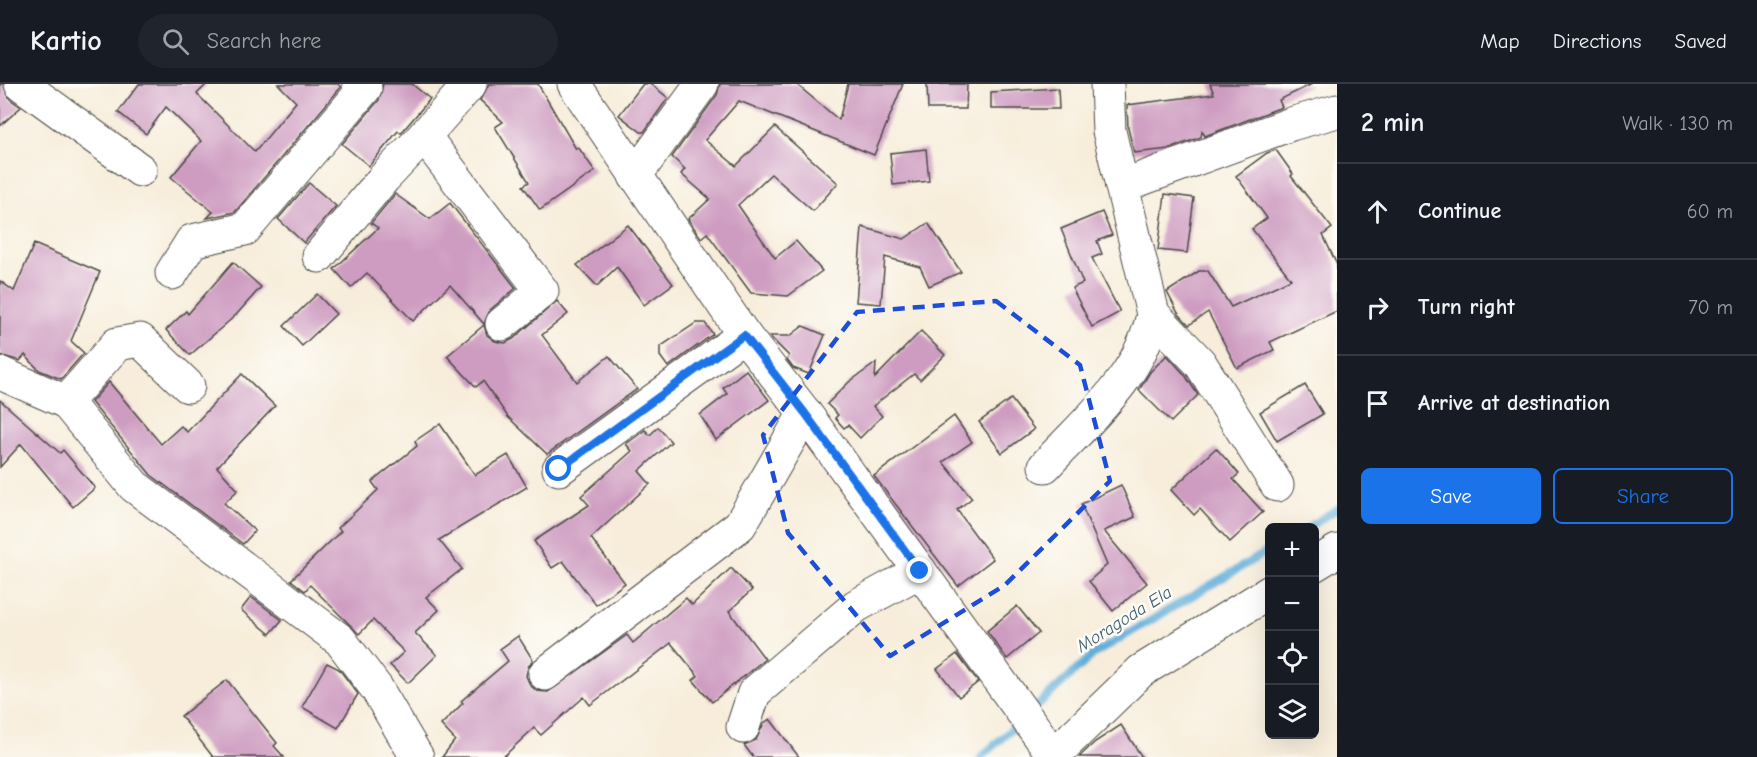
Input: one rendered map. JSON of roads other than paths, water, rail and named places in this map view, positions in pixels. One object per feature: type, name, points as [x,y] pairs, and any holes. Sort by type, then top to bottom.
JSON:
[{"type":"street","points":[[21,84],[140,170]]},
{"type":"street","points":[[172,273],[192,241],[245,229],[365,88],[359,84]]},
{"type":"street","points":[[319,256],[384,178],[470,84]]},
{"type":"street","points":[[574,84],[744,335],[805,413],[1053,756],[1141,671],[1265,594]]},
{"type":"street","points":[[635,176],[702,84]]},
{"type":"street","points":[[1045,466],[1131,372],[1150,328],[1153,314],[1108,131],[1107,84]]},
{"type":"street","points":[[1122,186],[1291,124],[1337,111]]},
{"type":"street","points":[[424,136],[542,291],[502,324]]},
{"type":"street","points":[[1153,314],[1200,363],[1277,485]]},
{"type":"street","points":[[559,469],[744,335]]},
{"type":"street","points":[[66,402],[117,344],[140,340],[188,386]]},
{"type":"street","points":[[0,373],[66,402],[134,486],[340,640],[377,689],[417,757]]},
{"type":"street","points":[[545,674],[740,525],[805,413]]},
{"type":"street","points":[[1319,562],[1337,551]]},
{"type":"street","points":[[743,727],[754,693],[856,606],[920,571]]},
{"type":"waterway","name":"Moragoda Ela","points":[[1315,523],[1337,509]]},
{"type":"waterway","name":"Moragoda Ela","points":[[1030,712],[1094,654],[1265,553]]},
{"type":"waterway","name":"Moragoda Ela","points":[[981,757],[1021,721]]}]
